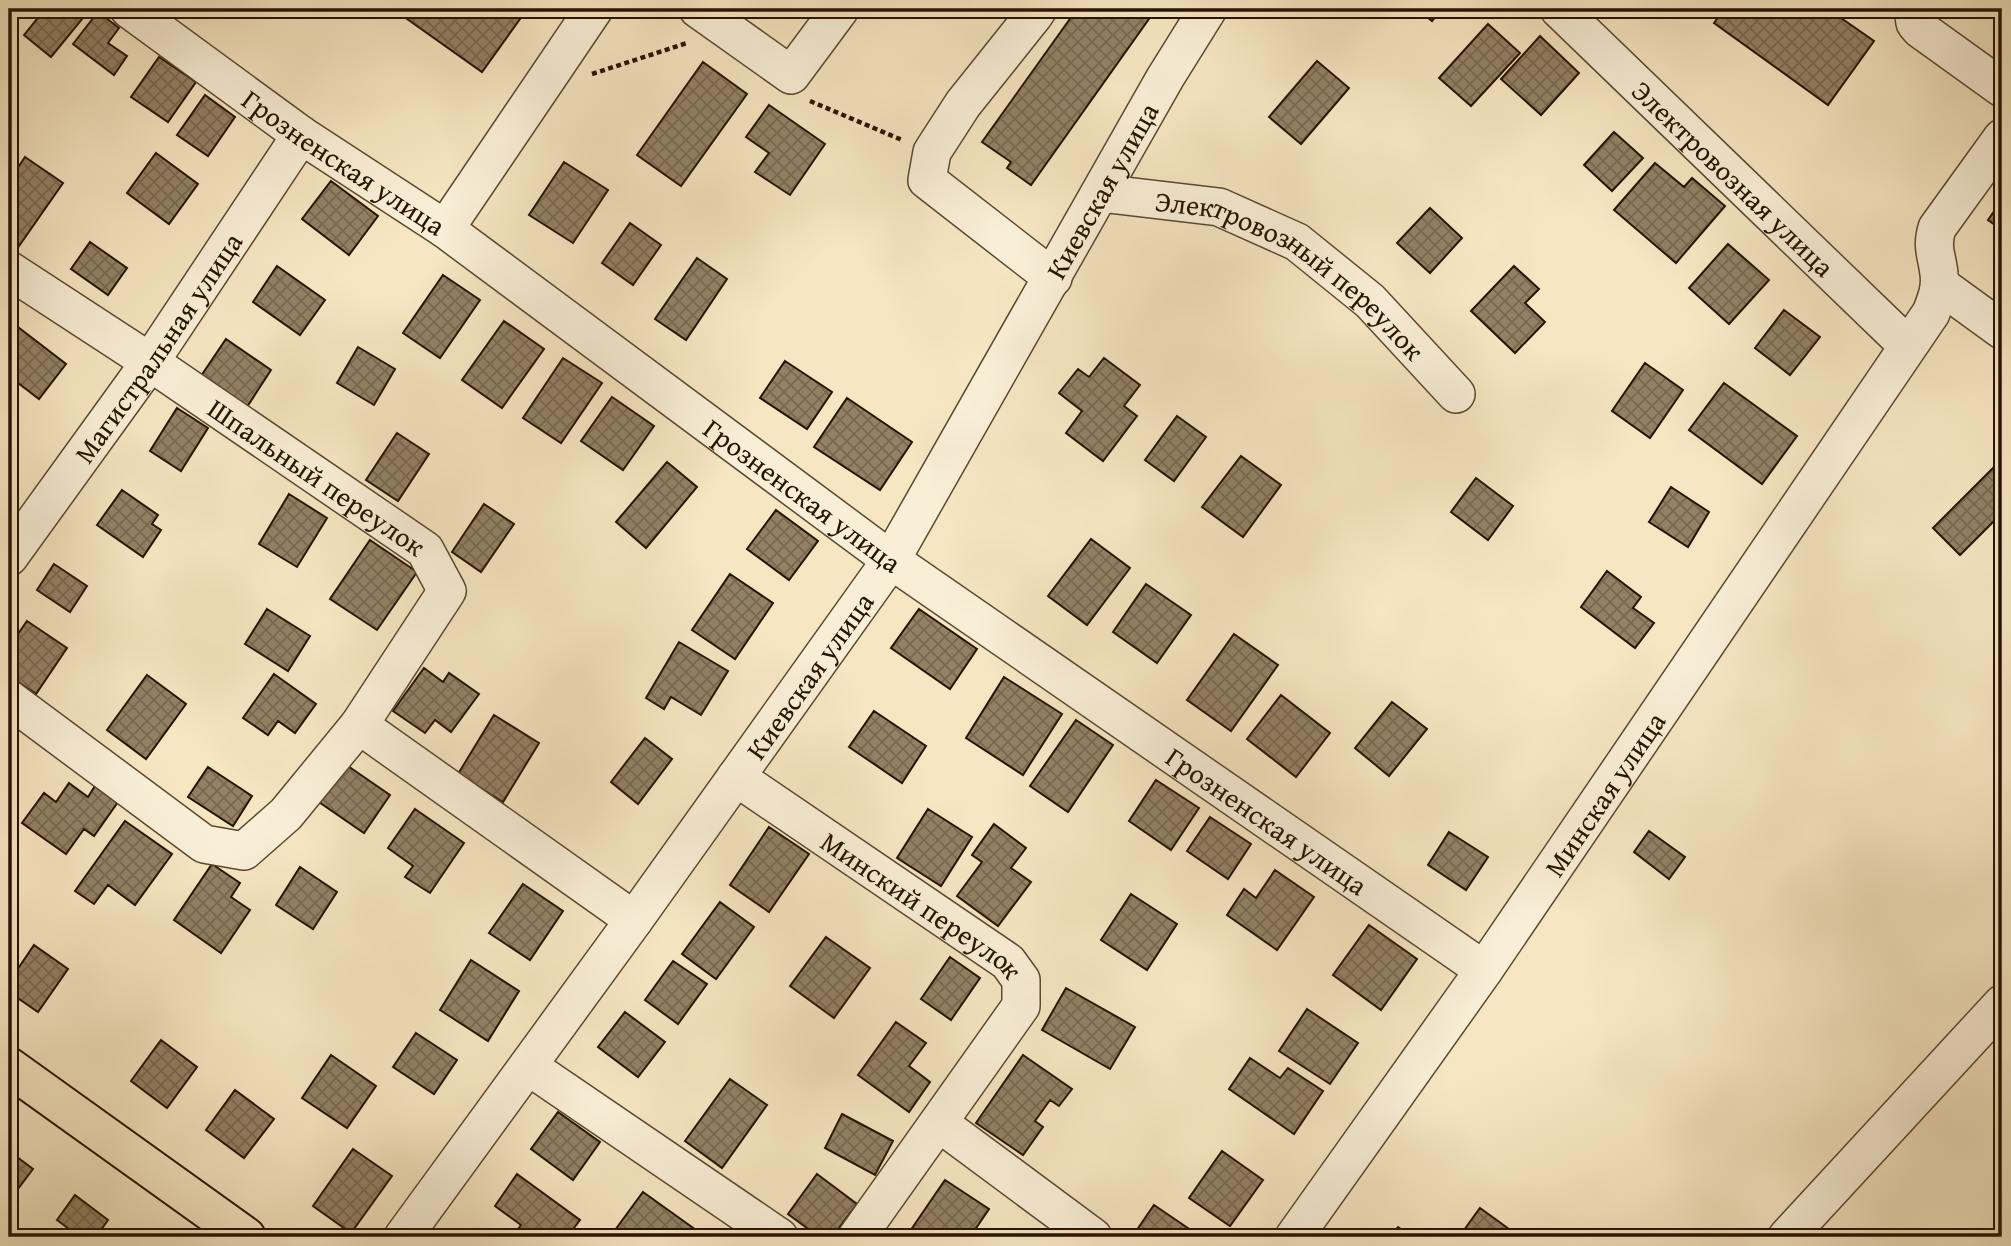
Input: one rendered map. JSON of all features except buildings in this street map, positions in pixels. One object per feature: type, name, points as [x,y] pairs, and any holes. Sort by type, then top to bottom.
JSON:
[{"type":"main road","points":[[9,1067],[246,1237]]},
{"type":"street","name":"Грозненская улица","points":[[129,9],[300,135],[445,229],[891,560],[1483,970]]},
{"type":"street","points":[[695,25],[790,75],[840,9]]},
{"type":"street","points":[[1038,9],[963,104],[929,166],[1053,278]]},
{"type":"street","name":"Киевская улица","points":[[403,1237],[891,560],[1165,78],[1208,9]]},
{"type":"street","points":[[1913,9],[1915,23],[1920,29],[2002,88]]},
{"type":"street","points":[[445,229],[585,12]]},
{"type":"street","name":"Электровозная улица","points":[[1582,17],[1908,346]]},
{"type":"street","name":"Магистральная улица","points":[[9,557],[150,362],[300,135]]},
{"type":"street","points":[[2002,138],[1937,228],[1933,245],[1940,285],[2002,330]]},
{"type":"street","name":"Электровозный переулок","points":[[1100,193],[1219,208],[1297,242],[1370,301],[1457,394]]},
{"type":"street","points":[[9,270],[150,362]]},
{"type":"street","name":"Минская улица","points":[[1294,1237],[1483,970],[1931,313],[1940,285]]},
{"type":"street","name":"Шпальный переулок","points":[[9,699],[204,844],[244,851],[286,814],[359,725],[447,591],[425,550],[150,362]]},
{"type":"street","points":[[359,725],[634,920]]},
{"type":"street","name":"Минский переулок","points":[[736,777],[1008,962],[1021,980],[1021,1006],[857,1237]]},
{"type":"street","points":[[1787,1237],[1997,1015]]},
{"type":"street","points":[[528,1066],[779,1237]]},
{"type":"street","points":[[939,1123],[1093,1237]]},
{"type":"path","points":[[589,75],[695,25]]},
{"type":"path","points":[[809,100],[929,166]]}]
